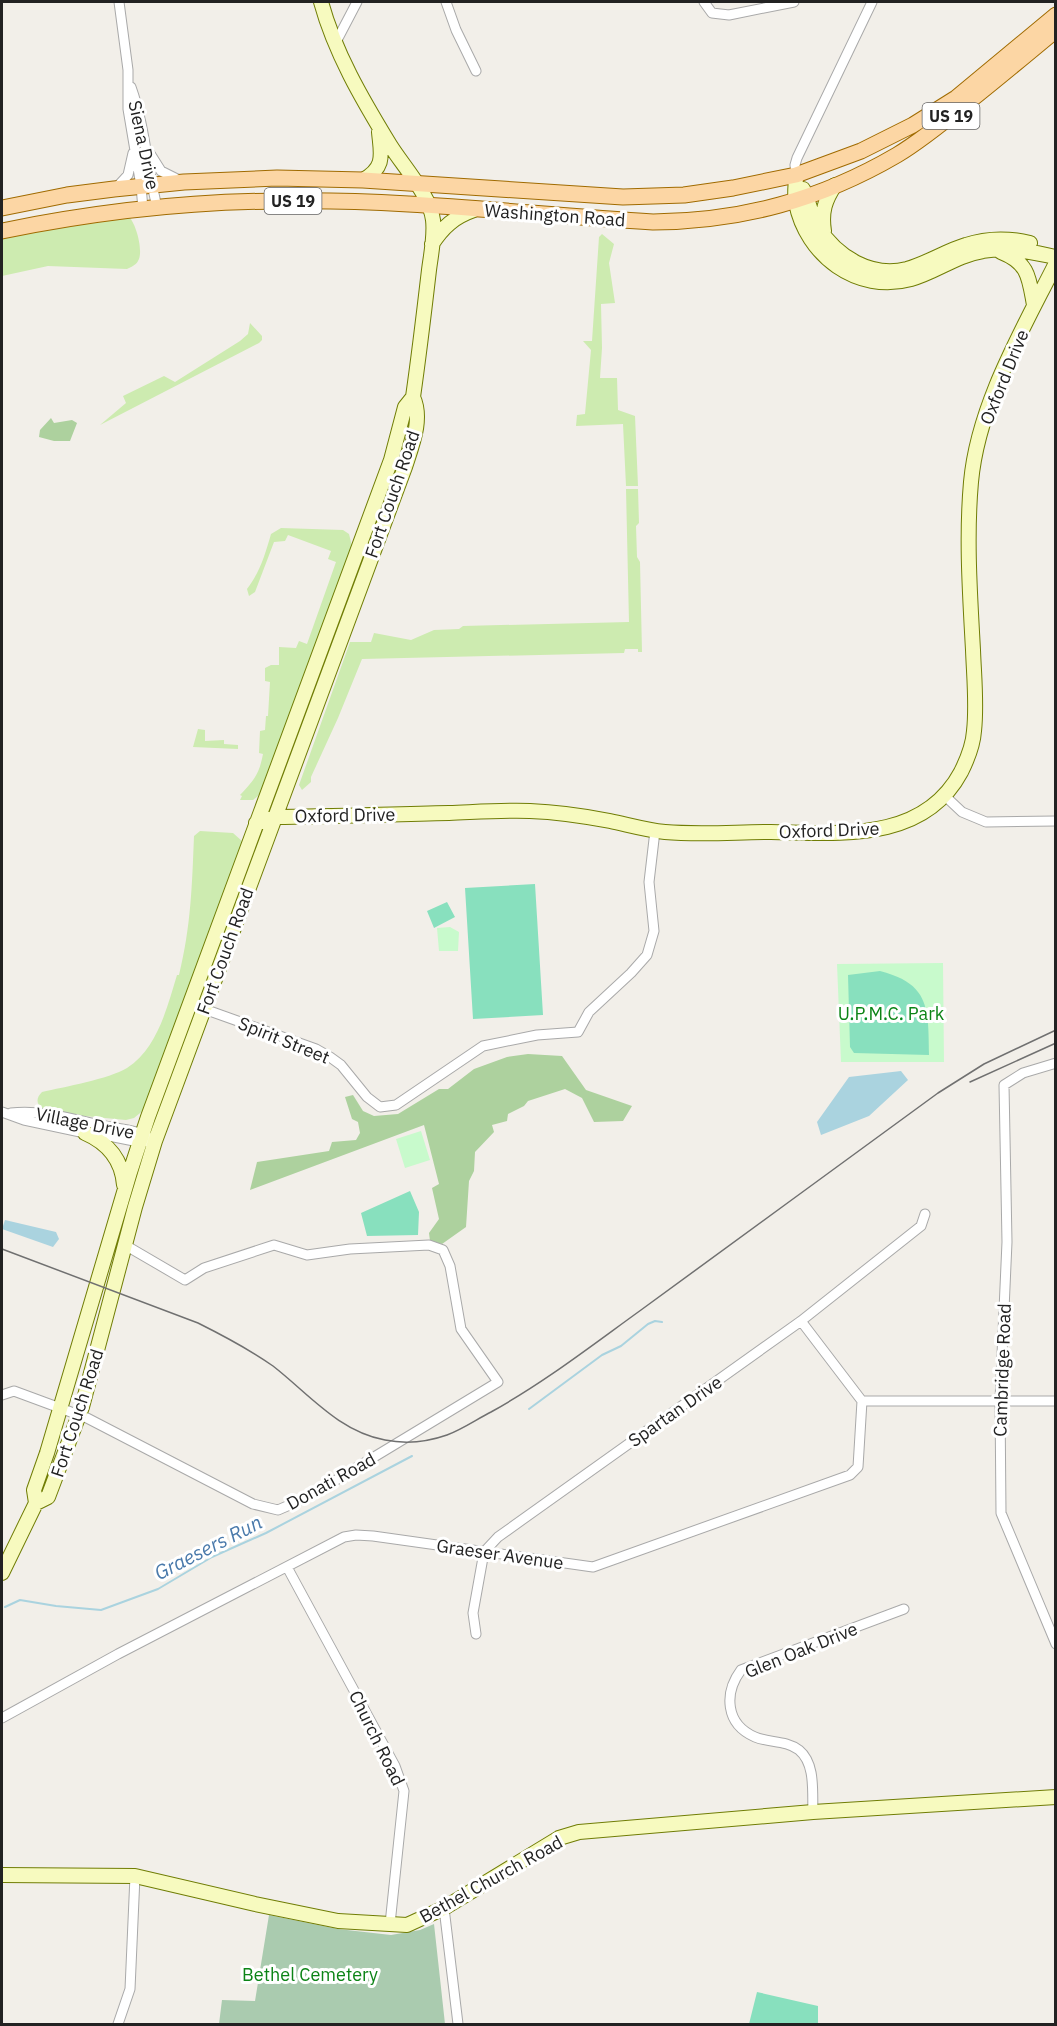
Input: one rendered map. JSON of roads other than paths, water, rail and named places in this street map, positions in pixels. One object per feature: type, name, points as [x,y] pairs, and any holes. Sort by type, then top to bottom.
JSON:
[{"type":"main road","name":"Washington Road","points":[[2,208],[67,195],[147,185],[277,178],[363,180],[595,196],[647,197],[704,193],[796,175],[861,151],[936,111],[972,85],[1056,15]]},
{"type":"main road","name":"Washington Road","points":[[2,231],[63,219],[202,203],[287,201],[429,206],[653,222],[690,221],[752,213],[801,199],[889,159],[924,137],[1056,30]]},
{"type":"street","name":"Siena Drive","points":[[118,2],[129,82],[128,109],[134,142],[147,185]]},
{"type":"street","name":"Fort Couch Road","points":[[36,1503],[48,1497],[80,1414],[155,1140],[405,467],[417,418],[418,409],[413,397],[433,219],[429,206],[361,97],[335,44],[321,2]]},
{"type":"street","points":[[335,44],[357,2]]},
{"type":"street","points":[[446,2],[456,30],[476,71]]},
{"type":"street","points":[[704,2],[712,13],[729,15],[794,2]]},
{"type":"street","points":[[872,2],[795,165],[807,234],[820,252],[845,272],[870,280],[899,282],[912,279],[969,255],[996,250],[1022,250],[1056,256]]},
{"type":"street","name":"Siena Drive","points":[[129,82],[138,107],[145,144],[150,208]]},
{"type":"street","points":[[363,180],[376,171],[379,165],[381,157],[379,127]]},
{"type":"street","points":[[114,189],[126,179],[134,142]]},
{"type":"street","points":[[145,144],[157,167],[166,175],[184,182]]},
{"type":"street","points":[[147,185],[150,208]]},
{"type":"street","points":[[825,236],[823,210],[826,199],[836,185]]},
{"type":"street","points":[[801,199],[825,236],[841,254],[866,267],[878,270],[906,269],[968,244],[984,241],[1018,240],[1038,245],[1056,256]]},
{"type":"street","points":[[432,244],[456,217],[474,210]]},
{"type":"street","points":[[996,250],[1014,258],[1026,270],[1034,305]]},
{"type":"street","name":"Oxford Drive","points":[[275,817],[532,811],[612,821],[655,831],[689,833],[866,831],[881,829],[915,818],[928,811],[945,796],[965,764],[974,734],[969,518],[971,480],[976,455],[990,401],[1056,263]]},
{"type":"street","name":"Fort Couch Road","points":[[2,1573],[36,1503],[34,1490],[61,1407],[140,1138],[391,460],[405,407],[413,397]]},
{"type":"street","points":[[945,796],[962,812],[986,822],[1056,821]]},
{"type":"street","points":[[259,817],[275,817]]},
{"type":"street","name":"Spirit Street","points":[[204,1009],[313,1048],[341,1065],[367,1097],[380,1107],[396,1106],[483,1046],[537,1035],[578,1032],[589,1012],[647,955],[654,931],[649,882],[655,831]]},
{"type":"street","name":"Cambridge Road","points":[[1056,1063],[1023,1073],[1004,1085],[1006,1242],[999,1400],[1001,1513],[1056,1644]]},
{"type":"street","name":"Village Drive","points":[[5,1113],[53,1115],[140,1138]]},
{"type":"street","name":"Village Drive","points":[[5,1113],[24,1120],[85,1133],[155,1140]]},
{"type":"street","points":[[85,1133],[101,1141],[113,1154],[122,1173],[124,1192]]},
{"type":"street","name":"Spartan Drive","points":[[484,1552],[498,1537],[801,1321],[921,1226],[925,1214]]},
{"type":"street","name":"Donati Road","points":[[2,1395],[14,1391],[80,1414],[253,1504],[278,1510],[308,1497],[498,1382],[461,1329],[450,1266],[443,1250],[429,1245],[350,1249],[307,1255],[274,1245],[204,1268],[185,1280],[125,1245]]},
{"type":"street","points":[[801,1321],[862,1401],[1056,1401]]},
{"type":"street","name":"Graeser Avenue","points":[[2,1718],[118,1653],[344,1537],[356,1535],[593,1568],[849,1475],[858,1467],[862,1401]]},
{"type":"street","points":[[476,1634],[473,1613],[484,1552]]},
{"type":"street","name":"Church Road","points":[[287,1567],[395,1766],[404,1791],[390,1924]]},
{"type":"street","name":"Glen Oak Drive","points":[[813,1812],[810,1768],[806,1759],[799,1750],[789,1745],[756,1737],[744,1730],[735,1720],[730,1708],[730,1693],[734,1681],[741,1670],[904,1609]]},
{"type":"street","name":"Bethel Church Road","points":[[2,1875],[135,1876],[327,1919],[407,1925],[444,1908],[559,1838],[579,1832],[813,1812],[1056,1797]]},
{"type":"street","points":[[118,2025],[130,1989],[135,1876]]},
{"type":"street","points":[[444,1908],[458,2025]]},
{"type":"water","points":[[901,1071],[908,1080],[869,1116],[821,1135],[817,1122],[849,1077]]},
{"type":"water","points":[[5,1220],[56,1232],[59,1239],[53,1247],[2,1229]]},
{"type":"waterway","name":"Graesers Run","points":[[529,1409],[602,1355],[621,1346],[648,1324],[655,1321],[662,1322]]},
{"type":"waterway","name":"Graesers Run","points":[[5,1607],[20,1600],[101,1610],[158,1589],[212,1557],[266,1533],[412,1456]]},
{"type":"tram line","points":[[2,1249],[208,1328],[246,1348],[273,1366],[325,1410],[353,1429],[385,1440],[416,1442],[432,1439],[464,1427],[549,1376],[938,1093],[984,1064],[1056,1030]]},
{"type":"tram line","points":[[970,1082],[1056,1043]]},
{"type":"park label","name":"U.P.M.C. Park","points":[[891,1013]]},
{"type":"park label","name":"Bethel Cemetery","points":[[310,1974]]}]
